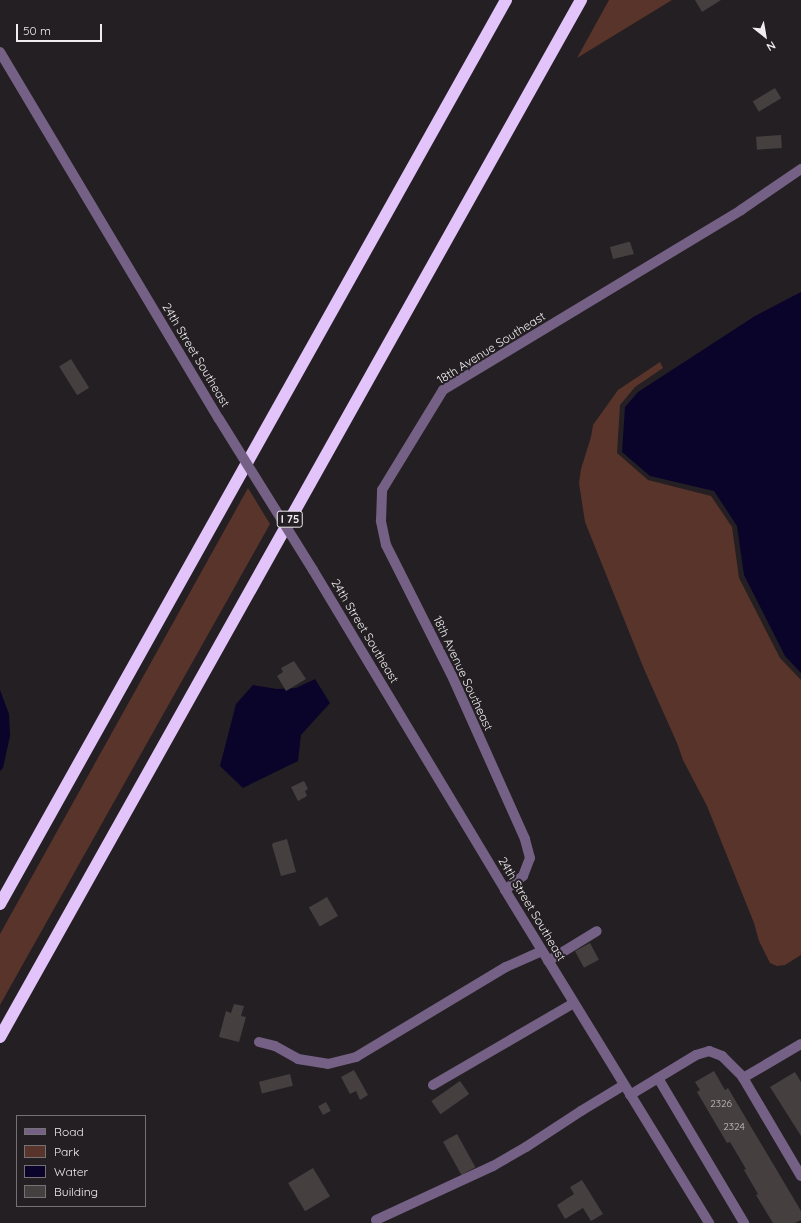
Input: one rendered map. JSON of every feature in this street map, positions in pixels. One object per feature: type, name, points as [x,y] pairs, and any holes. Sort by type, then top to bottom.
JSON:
[{"type":"highway","points":[[0,904],[506,0]]},
{"type":"highway","name":"I 75","points":[[0,1037],[581,0]]},
{"type":"street","name":"24th Street Southeast","points":[[0,52],[505,890],[709,1223]]},
{"type":"street","name":"18th Avenue Southeast","points":[[505,890],[523,876],[530,858],[525,839],[453,678],[386,545],[381,521],[382,490],[443,390],[741,210],[801,170]]},
{"type":"street","points":[[548,961],[597,931]]},
{"type":"street","points":[[259,1042],[275,1046],[298,1059],[328,1064],[356,1057],[506,967],[542,951]]},
{"type":"street","points":[[433,1085],[574,1003]]},
{"type":"street","points":[[743,1078],[801,1044]]},
{"type":"street","points":[[630,1096],[696,1055],[709,1051],[722,1056],[743,1078],[801,1176]]},
{"type":"street","points":[[658,1078],[744,1223]]},
{"type":"street","points":[[376,1220],[493,1166],[526,1148],[581,1111],[624,1085]]},
{"type":"green space","points":[[609,0],[672,0],[577,58]]},
{"type":"green space","points":[[660,362],[663,368],[635,387],[620,405],[617,453],[648,480],[711,496],[732,527],[739,578],[780,658],[801,680],[801,955],[785,965],[777,966],[770,963],[759,941],[754,923],[707,806],[683,760],[644,669],[585,522],[579,483],[581,469],[591,437],[593,425],[618,390]]},
{"type":"green space","points":[[248,488],[270,524],[0,1005],[0,934]]},
{"type":"water","points":[[801,292],[801,673],[785,656],[744,575],[737,526],[714,491],[650,476],[622,452],[625,407],[638,392],[755,316]]},
{"type":"water","points":[[315,679],[330,703],[301,735],[298,761],[243,788],[220,766],[236,704],[253,685],[277,689],[296,688]]},
{"type":"water","points":[[0,690],[9,714],[10,736],[3,768],[0,771]]},
{"type":"building","points":[[695,0],[721,0],[702,12]]},
{"type":"building","points":[[775,88],[781,98],[759,112],[753,101]]},
{"type":"building","points":[[781,135],[782,148],[757,150],[756,137]]},
{"type":"building","points":[[630,242],[634,254],[613,259],[610,247]]},
{"type":"building","points":[[71,359],[89,388],[77,395],[59,366]]},
{"type":"building","points":[[294,661],[306,679],[286,691],[277,676],[283,672],[281,668]]},
{"type":"building","points":[[304,781],[308,789],[305,791],[307,796],[298,801],[291,787]]},
{"type":"building","points":[[287,839],[296,872],[281,876],[272,845],[273,843]]},
{"type":"building","points":[[327,897],[338,916],[320,927],[309,907]]},
{"type":"building","points":[[590,943],[599,960],[584,968],[575,951]]},
{"type":"building","points":[[234,1004],[244,1006],[241,1016],[246,1017],[239,1042],[219,1037],[226,1011],[231,1013]]},
{"type":"building","points":[[354,1070],[368,1095],[360,1100],[356,1091],[350,1094],[341,1077]]},
{"type":"building","points":[[714,1071],[725,1090],[728,1088],[801,1211],[801,1220],[795,1223],[773,1223],[756,1195],[758,1194],[744,1170],[746,1169],[730,1142],[727,1143],[697,1092],[700,1090],[695,1082]]},
{"type":"building","points":[[795,1072],[801,1082],[801,1136],[770,1087]]},
{"type":"building","points":[[290,1074],[293,1086],[262,1093],[259,1082]]},
{"type":"building","points":[[460,1081],[469,1094],[441,1114],[431,1101]]},
{"type":"building","points":[[326,1102],[331,1111],[323,1115],[318,1106]]},
{"type":"building","points":[[457,1134],[475,1167],[461,1175],[443,1142]]},
{"type":"building","points":[[313,1168],[330,1196],[305,1211],[288,1183]]},
{"type":"building","points":[[582,1180],[603,1214],[591,1221],[583,1208],[565,1219],[557,1205],[574,1194],[570,1187]]}]
